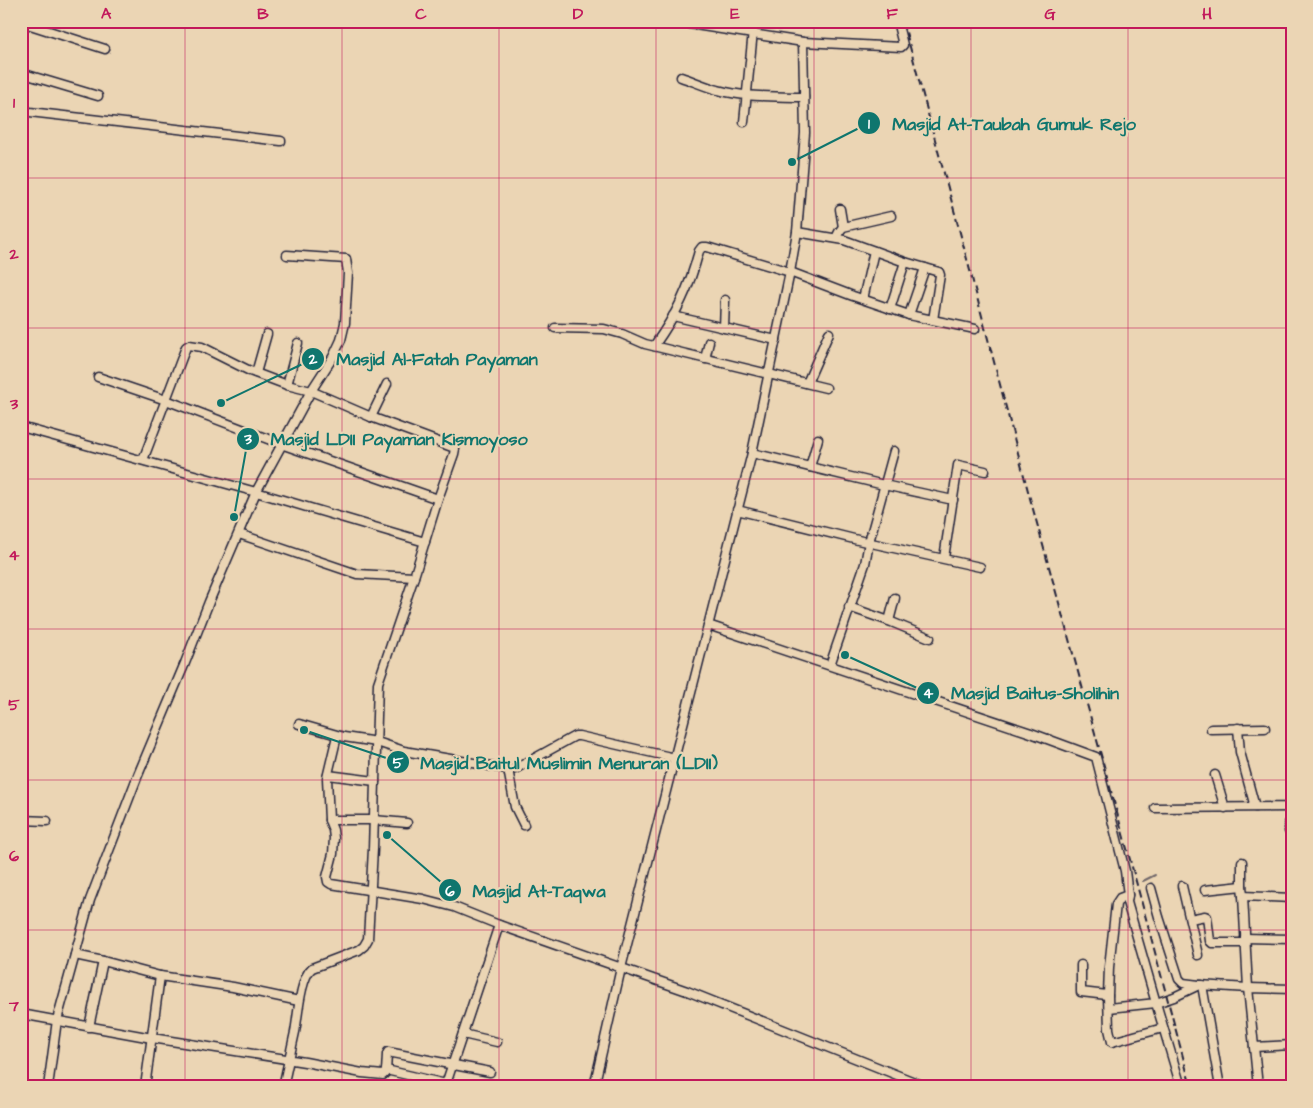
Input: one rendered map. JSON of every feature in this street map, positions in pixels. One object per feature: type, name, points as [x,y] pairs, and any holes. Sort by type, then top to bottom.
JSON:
[{"type":"street","points":[[688,21],[690,24],[803,42],[901,47],[903,45],[897,21]]},
{"type":"street","points":[[744,122],[754,21]]},
{"type":"street","points":[[21,22],[105,49]]},
{"type":"street","points":[[594,1087],[622,968],[752,453],[790,272],[797,232],[805,133],[803,42]]},
{"type":"street","points":[[21,73],[98,96]]},
{"type":"street","points":[[681,77],[722,91],[746,95],[804,97]]},
{"type":"street","points":[[21,111],[281,141]]},
{"type":"street","points":[[840,209],[843,227]]},
{"type":"street","points":[[836,238],[843,227],[891,216]]},
{"type":"street","points":[[797,232],[836,238],[940,273],[933,320]]},
{"type":"street","points":[[654,346],[673,316],[690,283],[699,251],[702,247],[790,272],[890,309],[975,329]]},
{"type":"street","points":[[863,299],[874,251]]},
{"type":"street","points":[[48,1087],[57,1020],[90,900],[138,774],[256,492],[311,391],[333,357],[346,323],[348,293],[346,259],[287,255]]},
{"type":"street","points":[[890,309],[905,262]]},
{"type":"street","points":[[910,315],[925,268]]},
{"type":"street","points":[[724,328],[725,300]]},
{"type":"street","points":[[673,316],[776,340]]},
{"type":"street","points":[[555,328],[604,329],[645,344],[826,388]]},
{"type":"street","points":[[807,384],[829,333]]},
{"type":"street","points":[[256,373],[267,334]]},
{"type":"street","points":[[705,359],[709,342]]},
{"type":"street","points":[[287,385],[298,343]]},
{"type":"street","points":[[143,460],[186,347],[189,345],[202,347],[256,373],[287,385],[311,391],[371,417],[455,449],[378,683],[369,935],[367,942],[359,950],[309,970],[299,1002],[283,1087]]},
{"type":"street","points":[[98,377],[438,499]]},
{"type":"street","points":[[371,417],[387,384]]},
{"type":"street","points":[[21,427],[256,492],[424,542]]},
{"type":"street","points":[[810,467],[818,439]]},
{"type":"street","points":[[830,665],[866,564],[869,542],[894,450]]},
{"type":"street","points":[[752,453],[952,500]]},
{"type":"street","points":[[944,558],[958,465],[985,471]]},
{"type":"street","points":[[737,510],[980,567]]},
{"type":"street","points":[[239,534],[357,574],[414,577]]},
{"type":"street","points":[[890,621],[895,598]]},
{"type":"street","points":[[850,607],[930,638]]},
{"type":"street","points":[[708,625],[1096,757],[1123,862],[1128,895],[1127,902],[1181,1087]]},
{"type":"street","points":[[299,724],[338,736],[377,742],[413,752],[508,769],[515,769],[575,736],[675,758]]},
{"type":"street","points":[[1238,728],[1240,752],[1254,807]]},
{"type":"street","points":[[1211,729],[1265,728]]},
{"type":"street","points":[[338,736],[327,784],[329,820],[334,838],[333,854],[327,876],[328,882],[336,886],[423,898],[454,907],[499,925],[687,991],[927,1087]]},
{"type":"street","points":[[508,769],[515,807],[524,825]]},
{"type":"street","points":[[328,775],[375,781]]},
{"type":"street","points":[[1215,775],[1224,808]]},
{"type":"street","points":[[1289,831],[1292,797]]},
{"type":"street","points":[[1156,808],[1254,807],[1291,803]]},
{"type":"street","points":[[21,820],[47,821]]},
{"type":"street","points":[[329,820],[374,820],[407,823]]},
{"type":"street","points":[[1242,862],[1248,988],[1258,1087]]},
{"type":"street","points":[[1182,886],[1198,955]]},
{"type":"street","points":[[1205,890],[1242,886]]},
{"type":"street","points":[[1151,888],[1179,979],[1183,983],[1292,989]]},
{"type":"street","points":[[1128,895],[1120,898],[1116,904],[1109,958],[1109,1028],[1112,1042],[1163,1028]]},
{"type":"street","points":[[1243,896],[1292,898]]},
{"type":"street","points":[[1190,919],[1206,917],[1212,944],[1292,939]]},
{"type":"street","points":[[386,1070],[446,1085],[499,925]]},
{"type":"street","points":[[75,955],[160,976],[233,987],[299,1002]]},
{"type":"street","points":[[89,1027],[104,961]]},
{"type":"street","points":[[1080,965],[1081,992],[1108,995]]},
{"type":"street","points":[[145,1087],[160,976]]},
{"type":"street","points":[[1109,1008],[1156,1003],[1200,985]]},
{"type":"street","points":[[1200,985],[1220,1087]]},
{"type":"street","points":[[21,1014],[152,1038],[289,1059],[371,1074],[383,1075],[386,1072],[388,1052],[490,1072]]},
{"type":"street","points":[[463,1034],[497,1042]]},
{"type":"street","points":[[1254,1047],[1292,1045]]},
{"type":"waterway","points":[[1143,881],[1155,875]]},
{"type":"railway","points":[[903,21],[1028,491],[1191,1087]]},
{"type":"place","name":"Masjid At-Taubah Gumuk Rejo","points":[[792,162]]},
{"type":"place","name":"Masjid Al-Fatah Payaman","points":[[221,403]]},
{"type":"place","name":"Masjid LDII Payaman Kismoyoso","points":[[234,517]]},
{"type":"place","name":"Masjid Baitus-Sholihin","points":[[845,655]]},
{"type":"place","name":"Masjid Baitul Muslimin Menuran (LDII)","points":[[304,730]]},
{"type":"place","name":"Masjid At-Taqwa","points":[[387,835]]}]
